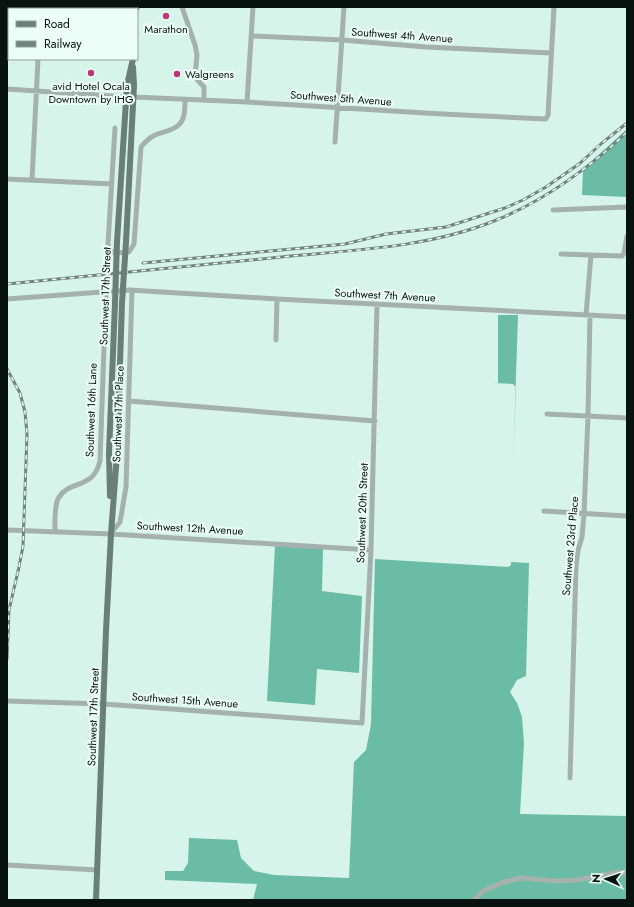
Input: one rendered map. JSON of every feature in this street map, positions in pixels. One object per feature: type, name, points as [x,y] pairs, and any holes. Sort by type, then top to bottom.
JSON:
[{"type":"highway","points":[[41,8],[69,7]]},
{"type":"main road","name":"Southwest 17th Street","points":[[96,900],[110,534],[116,454],[122,303],[134,97],[133,60]]},
{"type":"main road","name":"Southwest 17th Street","points":[[110,534],[109,453],[117,242],[127,85],[133,60]]},
{"type":"street","points":[[182,7],[195,44],[196,77],[204,86],[204,100]]},
{"type":"street","points":[[247,102],[253,7]]},
{"type":"street","points":[[335,142],[344,7]]},
{"type":"street","points":[[551,53],[554,7]]},
{"type":"street","name":"Southwest 4th Avenue","points":[[252,36],[551,53]]},
{"type":"street","name":"Southwest 5th Avenue","points":[[134,97],[546,119],[548,115],[551,53]]},
{"type":"street","points":[[32,180],[38,60]]},
{"type":"street","points":[[7,89],[126,97]]},
{"type":"street","points":[[115,128],[109,249],[115,254],[129,252],[134,244],[141,147],[146,140],[154,135],[173,130],[180,124],[184,116],[185,99]]},
{"type":"street","points":[[7,179],[112,184]]},
{"type":"street","points":[[553,210],[627,207]]},
{"type":"street","points":[[561,254],[622,256],[624,253],[627,236]]},
{"type":"street","name":"Southwest 23rd Place","points":[[570,778],[576,566],[578,550],[582,537],[584,514],[588,416],[588,315],[590,255]]},
{"type":"street","name":"Southwest 7th Avenue","points":[[7,299],[132,290],[542,314],[627,317]]},
{"type":"street","name":"Southwest 17th Place","points":[[110,534],[120,522],[124,506],[126,487],[132,290]]},
{"type":"street","name":"Southwest 16th Lane","points":[[55,531],[58,497],[64,491],[92,478],[98,470],[100,461],[106,291]]},
{"type":"street","points":[[276,340],[277,299]]},
{"type":"street","name":"Southwest 20th Street","points":[[362,723],[371,550],[377,304]]},
{"type":"street","points":[[129,401],[375,421]]},
{"type":"street","points":[[546,414],[627,418]]},
{"type":"street","points":[[544,512],[626,516]]},
{"type":"street","name":"Southwest 12th Avenue","points":[[7,530],[110,534],[371,550]]},
{"type":"street","name":"Southwest 15th Avenue","points":[[7,702],[104,704],[362,723]]},
{"type":"street","points":[[7,865],[97,870]]},
{"type":"street","points":[[474,900],[483,891],[504,882],[521,878],[577,880],[619,872],[627,874]]},
{"type":"green space","points":[[627,129],[627,197],[582,195],[583,169]]},
{"type":"green space","points":[[498,315],[518,315],[516,387],[513,384],[493,383],[498,383]]},
{"type":"green space","points":[[275,545],[323,549],[322,591],[362,596],[359,673],[317,669],[315,705],[267,701]]},
{"type":"green space","points":[[375,559],[508,567],[511,565],[511,562],[529,563],[526,676],[517,680],[510,692],[517,703],[522,717],[524,743],[520,814],[627,816],[627,900],[253,900],[257,884],[165,880],[165,871],[183,871],[188,863],[189,838],[237,840],[241,858],[254,871],[274,875],[349,878],[354,762],[366,750],[371,724]]},
{"type":"railway","points":[[143,263],[345,244],[386,234],[446,227],[505,208],[546,187],[579,164],[627,123]]},
{"type":"railway","points":[[7,284],[362,250],[443,237],[494,221],[548,194],[597,159],[627,132]]},
{"type":"railway","points":[[7,369],[20,393],[25,412],[27,434],[23,546],[9,610],[7,659]]},
{"type":"place","name":"Marathon","points":[[166,16]]},
{"type":"place","name":"avid Hotel Ocala Downtown by IHG","points":[[91,73]]},
{"type":"place","name":"Walgreens","points":[[177,74]]}]
